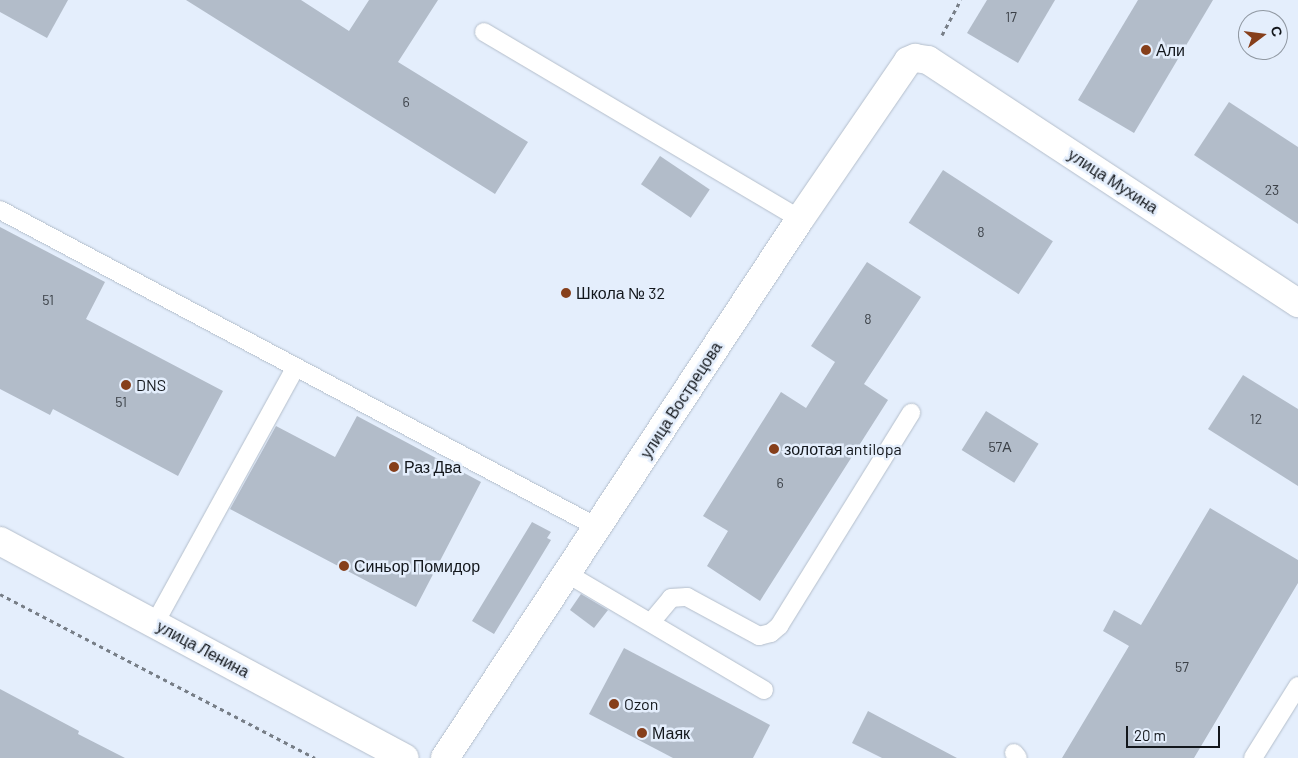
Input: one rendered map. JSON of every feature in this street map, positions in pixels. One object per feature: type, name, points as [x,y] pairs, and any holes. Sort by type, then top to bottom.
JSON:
[{"type":"street","name":"улица Вострецова","points":[[445,758],[800,218],[908,61],[921,57],[928,60]]},
{"type":"street","name":"улица Мухина","points":[[928,60],[1298,303]]},
{"type":"street","name":"улица Ленина","points":[[0,541],[155,623],[398,756]]},
{"type":"lane","points":[[484,32],[800,218]]},
{"type":"lane","points":[[0,210],[597,527]]},
{"type":"lane","points":[[155,623],[295,368]]},
{"type":"lane","points":[[652,621],[671,598],[687,597],[759,636],[771,633],[779,626],[911,413]]},
{"type":"lane","points":[[566,573],[652,621],[764,690]]},
{"type":"lane","points":[[1253,758],[1298,686]]},
{"type":"path","points":[[928,60],[961,0]]},
{"type":"path","points":[[0,594],[315,758]]},
{"type":"building","points":[[0,0],[68,0],[47,38],[0,12]]},
{"type":"building","points":[[186,0],[301,0],[349,31],[369,0],[438,0],[398,62],[528,142],[495,194]]},
{"type":"building","points":[[987,0],[1055,0],[1018,63],[967,33]]},
{"type":"building","name":"Али","points":[[1138,0],[1213,0],[1134,133],[1078,100]]},
{"type":"building","points":[[1229,102],[1298,147],[1298,224],[1194,155]]},
{"type":"building","points":[[660,156],[710,190],[691,218],[641,184]]},
{"type":"building","points":[[943,170],[1053,241],[1019,294],[909,223]]},
{"type":"building","points":[[0,227],[105,282],[86,319],[223,391],[178,476],[53,409],[50,415],[0,389]]},
{"type":"building","points":[[867,262],[921,297],[864,384],[888,400],[760,601],[707,566],[728,531],[703,516],[781,392],[806,408],[835,362],[811,346]]},
{"type":"building","points":[[1243,375],[1298,409],[1298,486],[1208,429]]},
{"type":"building","points":[[986,411],[1039,444],[1014,483],[962,450]]},
{"type":"building","points":[[357,416],[481,482],[416,607],[230,509],[276,426],[335,457]]},
{"type":"building","points":[[1210,508],[1298,560],[1298,583],[1194,758],[1062,758],[1129,646],[1103,631],[1114,610],[1141,625]]},
{"type":"building","points":[[532,522],[551,532],[547,538],[551,540],[494,634],[472,621]]},
{"type":"building","points":[[581,594],[608,610],[594,628],[570,610]]},
{"type":"building","points":[[624,648],[770,725],[753,758],[673,758],[589,714]]},
{"type":"building","points":[[0,689],[79,731],[78,734],[125,758],[0,758]]},
{"type":"building","points":[[868,711],[957,758],[882,758],[852,743]]},
{"type":"place","name":"Али","points":[[1146,50]]},
{"type":"place","name":"Школа № 32","points":[[566,293]]},
{"type":"place","name":"DNS","points":[[126,385]]},
{"type":"place","name":"золотая antilopa","points":[[774,449]]},
{"type":"place","name":"Раз Два","points":[[394,467]]},
{"type":"place","name":"Синьор Помидор","points":[[344,566]]},
{"type":"place","name":"Ozon","points":[[614,704]]},
{"type":"place","name":"Маяк","points":[[642,733]]}]
